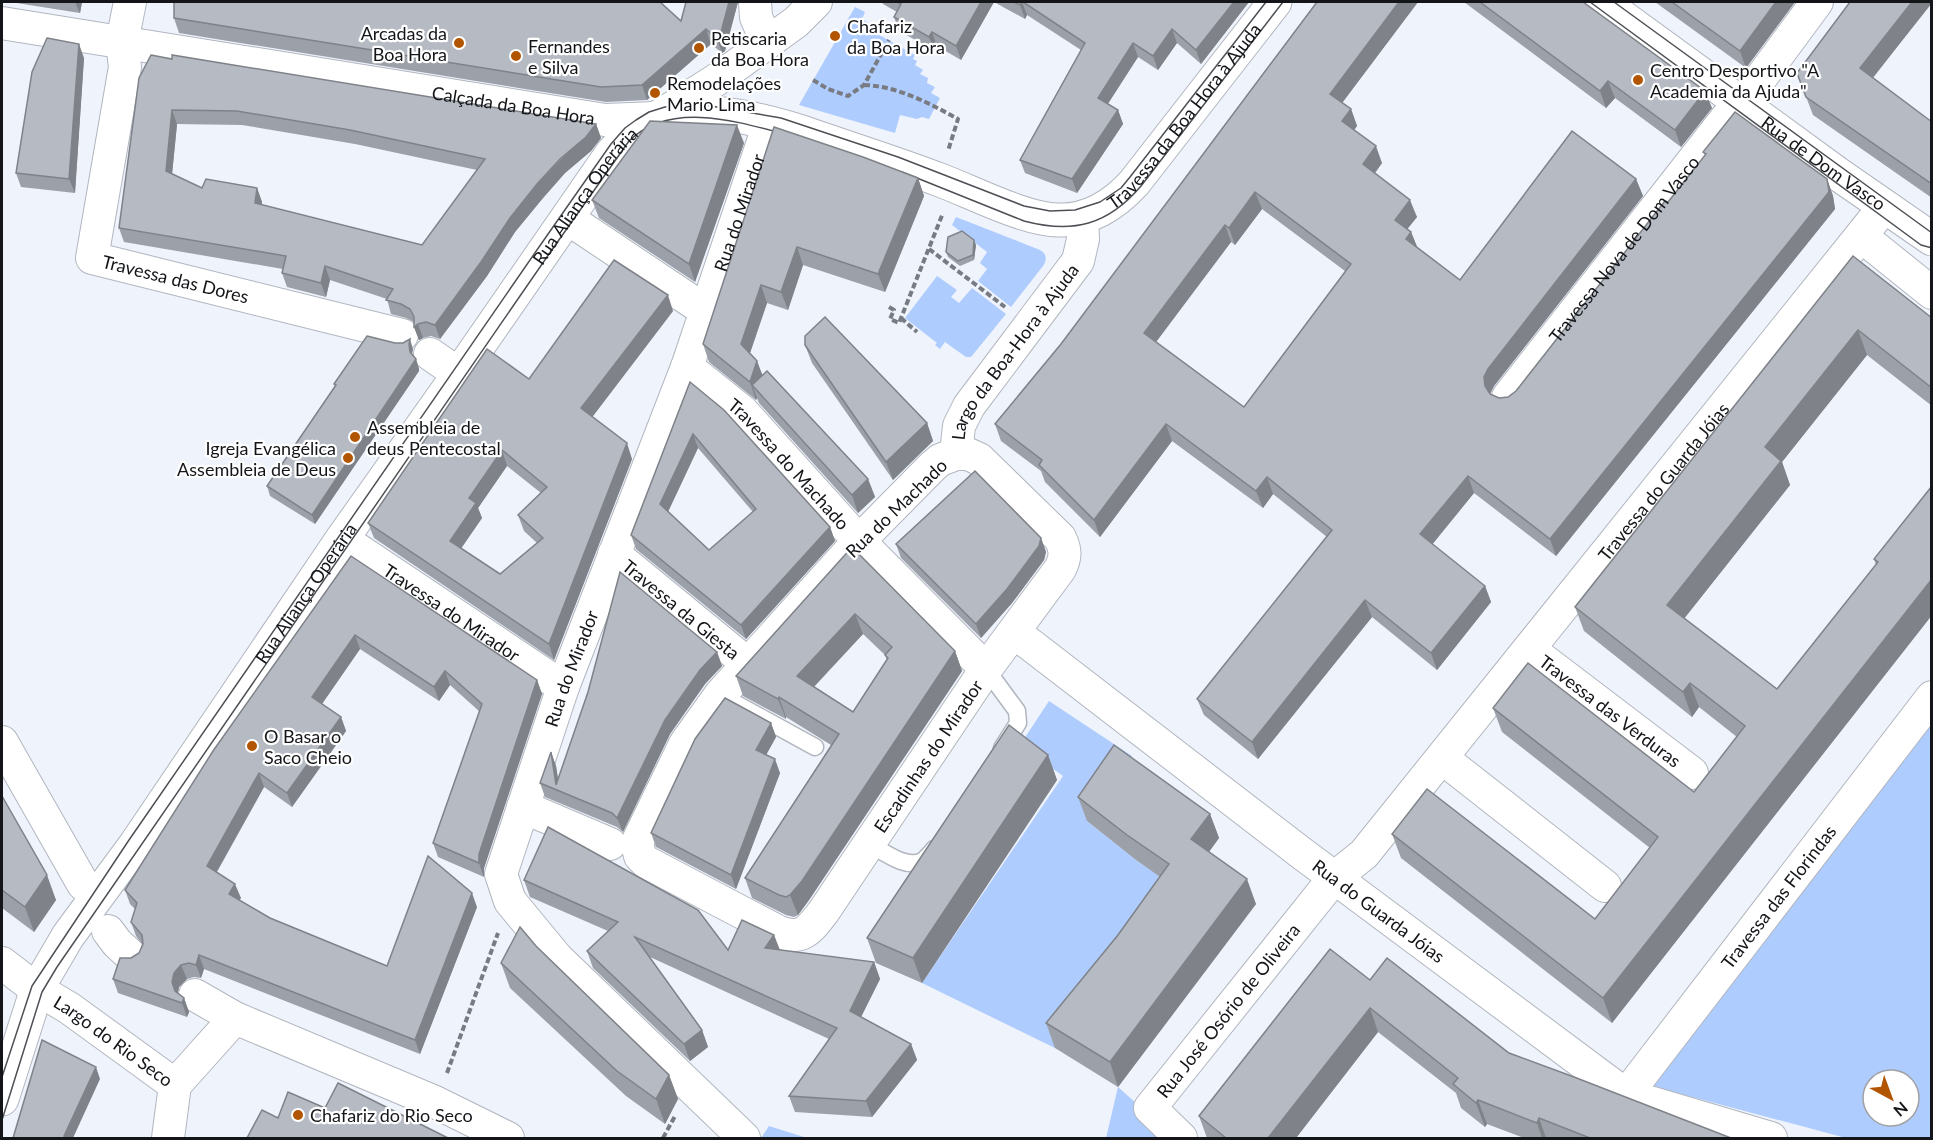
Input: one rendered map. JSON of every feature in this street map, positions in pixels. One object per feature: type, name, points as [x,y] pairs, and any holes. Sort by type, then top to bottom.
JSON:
[{"type":"street","points":[[122,42],[130,2]]},
{"type":"street","points":[[754,2],[756,17],[767,43]]},
{"type":"street","points":[[656,118],[716,80],[796,22],[816,2]]},
{"type":"street","name":"Travessa da Boa Hora à Ajuda","points":[[1082,217],[1099,211],[1115,201],[1134,183],[1275,2]]},
{"type":"street","name":"Rua de Dom Vasco","points":[[1602,2],[1884,207],[1932,239]]},
{"type":"street","name":"Travessa Nova de Dom Vasco","points":[[1508,398],[1735,107],[1746,98],[1817,2]]},
{"type":"street","name":"Calçada da Boa Hora","points":[[2,23],[605,120],[656,118],[701,112],[721,114],[806,133],[942,194],[1059,220],[1082,217]]},
{"type":"street","name":"Travessa das Dores","points":[[122,42],[124,67],[92,258],[402,334]]},
{"type":"street","name":"Rua Aliança Operária","points":[[2,1099],[37,989],[68,936],[135,845],[342,539],[567,218],[622,142],[640,126],[656,118]]},
{"type":"street","name":"Rua do Mirador","points":[[744,1138],[557,958],[510,902],[501,874],[563,687],[687,367],[769,124]]},
{"type":"street","name":"Travessa do Guarda Jóias","points":[[1334,878],[1364,854],[1884,207]]},
{"type":"street","name":"Largo da Boa-Hora à Ajuda","points":[[956,454],[959,426],[969,406],[1078,261],[1083,239],[1082,217]]},
{"type":"street","points":[[567,218],[706,312]]},
{"type":"street","points":[[1860,236],[1932,293]]},
{"type":"street","points":[[430,354],[459,374]]},
{"type":"street","name":"Travessa do Machado","points":[[687,367],[742,411],[859,541],[986,669]]},
{"type":"street","name":"Rua do Machado","points":[[640,856],[637,843],[685,744],[720,695],[859,541],[940,460],[956,454]]},
{"type":"street","name":"Escadinhas do Mirador","points":[[640,856],[652,867],[779,932],[790,936],[801,934],[812,926],[870,844],[986,669],[1065,560],[1065,550],[1060,538],[979,459],[968,454],[956,454]]},
{"type":"street","name":"Travessa do Mirador","points":[[342,539],[563,687]]},
{"type":"street","name":"Travessa da Giesta","points":[[614,554],[748,664]]},
{"type":"street","name":"Rua do Guarda Jóias","points":[[1014,632],[1334,878],[1626,1095],[1771,1138]]},
{"type":"street","name":"Travessa das Verduras","points":[[1529,649],[1692,772]]},
{"type":"street","name":"Travessa das Florindas","points":[[1626,1095],[1932,697]]},
{"type":"street","points":[[2,742],[83,884]]},
{"type":"street","points":[[1442,758],[1605,885]]},
{"type":"street","points":[[524,807],[610,844]]},
{"type":"street","name":"Rua José Osório de Oliveira","points":[[1181,1138],[1150,1108],[1334,878]]},
{"type":"street","points":[[108,931],[130,955]]},
{"type":"street","name":"Largo do Rio Seco","points":[[2,963],[37,989],[69,1008],[175,1085],[235,1018]]},
{"type":"street","points":[[195,996],[235,1018],[435,1102],[508,1138]]},
{"type":"street","points":[[168,1138],[175,1085]]},
{"type":"lane","name":"Escadinhas do Mirador","points":[[986,669],[1012,702],[1017,711],[1018,723],[991,765]]},
{"type":"lane","points":[[720,695],[815,747]]},
{"type":"lane","name":"Escadinhas do Mirador","points":[[870,844],[905,863],[914,864],[923,861],[940,840]]},
{"type":"path","points":[[813,80],[828,89],[848,96],[864,85],[889,40]]},
{"type":"path","points":[[864,85],[880,85],[928,102],[958,119],[928,249],[899,323],[890,319],[894,310],[889,308]]},
{"type":"path","points":[[928,249],[1009,310]]},
{"type":"path","points":[[901,318],[917,332]]},
{"type":"path","points":[[435,1102],[456,1052],[510,902]]},
{"type":"shaded area","points":[[855,7],[865,12],[862,19],[874,26],[872,31],[915,55],[913,59],[917,61],[915,65],[923,70],[920,74],[928,78],[927,83],[935,87],[931,93],[940,98],[929,119],[900,115],[895,133],[799,105]]},
{"type":"shaded area","points":[[956,217],[1044,253],[1046,259],[1043,266],[1011,307],[978,281],[987,269],[980,263],[987,252],[952,225]]},
{"type":"shaded area","points":[[937,276],[957,290],[951,297],[959,303],[972,288],[1006,314],[971,357],[966,357],[945,342],[940,349],[935,345],[937,343],[905,318]]},
{"type":"shaded area","points":[[1049,701],[1132,756],[1087,821],[1136,860],[1179,890],[1127,960],[1055,1048],[922,983],[1063,776],[1020,745]]},
{"type":"shaded area","points":[[1931,720],[1931,1138],[1846,1138],[1651,1086]]},
{"type":"shaded area","points":[[1118,1087],[1175,1138],[1106,1138]]},
{"type":"shaded area","points":[[769,1126],[807,1138],[761,1138]]},
{"type":"building","points":[[174,2],[660,2],[681,21],[686,2],[729,2],[720,36],[717,39],[706,29],[642,85],[601,87],[174,18]]},
{"type":"building","points":[[897,2],[981,2],[956,46],[932,32],[929,37],[894,17],[901,4]]},
{"type":"building","points":[[1023,2],[1234,2],[1196,50],[1172,29],[1153,56],[1133,43],[1098,98],[1118,110],[1072,179],[1020,160],[1085,43]]},
{"type":"building","points":[[1317,2],[1399,2],[1330,94],[1351,109],[1342,121],[1376,146],[1363,164],[1410,200],[1395,220],[1411,232],[1406,239],[1460,280],[1572,131],[1636,179],[1488,369],[1484,377],[1485,386],[1490,394],[1499,398],[1508,397],[1516,391],[1665,201],[1668,202],[1706,154],[1703,152],[1735,112],[1827,179],[1829,192],[1550,539],[1468,476],[1420,534],[1485,586],[1431,653],[1365,600],[1252,742],[1197,699],[1332,530],[1267,477],[1256,491],[1166,424],[1094,520],[1039,465],[1042,460],[995,424],[1061,344]],"holes":[[[1255,192],[1351,264],[1244,407],[1144,333],[1225,225],[1229,228]]]},
{"type":"building","points":[[1480,2],[1583,2],[1705,91],[1675,130],[1608,81],[1600,91]]},
{"type":"building","points":[[1672,2],[1776,2],[1740,51]]},
{"type":"building","points":[[1850,2],[1912,2],[1860,68],[1932,122],[1932,184],[1806,97],[1797,73]]},
{"type":"building","points":[[47,38],[79,44],[69,179],[16,173],[32,72]]},
{"type":"building","points":[[151,55],[172,59],[172,55],[596,124],[586,137],[560,159],[537,184],[510,218],[435,325],[426,322],[414,327],[414,317],[410,309],[386,300],[393,289],[325,266],[321,283],[282,273],[286,256],[119,228],[139,78]],"holes":[[[172,110],[237,111],[350,130],[485,159],[422,245],[255,203],[257,188],[206,179],[202,188],[166,171]]]},
{"type":"building","points":[[650,121],[737,125],[689,264],[592,200]]},
{"type":"building","points":[[774,127],[918,178],[878,274],[797,247],[781,292],[761,285],[741,344],[757,361],[750,382],[703,344]]},
{"type":"building","points":[[962,231],[974,240],[973,255],[958,261],[946,252],[948,237]]},
{"type":"building","points":[[1853,256],[1932,318],[1932,388],[1858,330],[1765,447],[1781,461],[1667,605],[1777,689],[1878,562],[1874,559],[1932,486],[1932,579],[1603,998],[1392,834],[1427,789],[1595,919],[1658,837],[1493,708],[1528,663],[1694,792],[1745,726],[1690,683],[1683,692],[1575,607]]},
{"type":"building","points":[[614,260],[668,295],[581,408],[627,443],[549,644],[368,523],[487,349],[529,379]],"holes":[[[502,450],[547,487],[518,515],[543,538],[500,574],[450,541],[476,503],[469,498]]]},
{"type":"building","points":[[825,317],[927,423],[886,462],[805,345],[805,336]]},
{"type":"building","points":[[367,336],[395,343],[403,343],[410,339],[410,352],[416,359],[312,515],[267,486]]},
{"type":"building","points":[[767,371],[868,479],[852,495],[752,385]]},
{"type":"building","points":[[690,382],[724,410],[830,527],[741,625],[631,535]],"holes":[[[693,434],[756,509],[709,550],[660,504]]]},
{"type":"building","points":[[975,471],[1041,538],[1039,546],[1007,589],[976,624],[896,544]]},
{"type":"building","points":[[852,547],[955,651],[802,881],[786,897],[745,878],[839,734],[779,697],[778,699],[736,676]],"holes":[[[855,614],[892,647],[885,655],[888,658],[853,712],[797,676]]]},
{"type":"building","points":[[351,556],[537,680],[479,854],[479,863],[433,843],[482,704],[445,671],[434,687],[355,635],[312,697],[341,717],[287,793],[259,773],[207,866],[235,884],[229,894],[270,918],[387,966],[428,856],[472,893],[415,1040],[199,955],[196,965],[189,963],[181,965],[174,973],[172,982],[175,991],[184,998],[182,1003],[113,979],[120,958],[131,958],[139,953],[143,944],[142,935],[131,922],[137,903],[125,890],[213,751]]},
{"type":"building","points":[[620,572],[717,652],[700,670],[665,720],[617,818],[612,813],[540,783],[551,752],[556,785],[588,692]]},
{"type":"building","points":[[725,698],[771,723],[756,750],[775,759],[731,875],[651,833],[695,739]]},
{"type":"building","points":[[1009,725],[1048,755],[913,958],[867,938]]},
{"type":"building","points":[[1114,745],[1210,814],[1191,839],[1247,879],[1110,1062],[1046,1023],[1118,935],[1169,864],[1078,797]]},
{"type":"building","points":[[2,796],[47,875],[25,907],[2,890]]},
{"type":"building","points":[[548,827],[698,910],[728,950],[742,920],[774,935],[765,948],[874,962],[850,1011],[911,1044],[866,1101],[789,1096],[837,1028],[635,937],[702,1030],[684,1044],[587,951],[618,922],[524,880]]},
{"type":"building","points":[[520,927],[536,946],[669,1075],[656,1099],[617,1071],[501,963]]},
{"type":"building","points":[[1330,949],[1370,980],[1387,958],[1509,1053],[1731,1138],[1590,1138],[1539,1118],[1537,1123],[1478,1100],[1476,1103],[1453,1084],[1458,1078],[1370,1008],[1268,1138],[1226,1138],[1199,1116]]},
{"type":"building","points":[[42,1040],[96,1067],[64,1136],[69,1138],[13,1138]]},
{"type":"building","points":[[338,1083],[448,1138],[247,1138],[262,1110],[278,1118],[288,1092],[325,1108]]},
{"type":"tram line","points":[[2,1077],[32,986],[129,840],[539,247],[611,144],[625,128],[649,112],[665,107],[699,104],[781,118],[898,157],[1024,206],[1050,211],[1075,210],[1100,202],[1121,188],[1266,2]]},
{"type":"tram line","points":[[902,172],[1024,221],[1042,225],[1074,226],[1102,218],[1116,210],[1141,186],[1283,2]]},
{"type":"tram line","points":[[1590,2],[1921,245],[1932,248]]},
{"type":"tram line","points":[[1614,2],[1932,233]]},
{"type":"tram line","points":[[2,1120],[42,992],[57,967],[629,141],[646,128],[665,121],[685,118],[727,120],[788,135]]},
{"type":"place","name":"Chafariz da Boa Hora","points":[[835,36]]},
{"type":"place","name":"Arcadas da Boa Hora","points":[[459,43]]},
{"type":"place","name":"Petiscaria da Boa Hora","points":[[699,48]]},
{"type":"place","name":"Fernandes e Silva","points":[[516,56]]},
{"type":"place","name":"Centro Desportivo \"A Academia da Ajuda\"","points":[[1638,80]]},
{"type":"place","name":"Remodelações Mario Lima","points":[[655,93]]},
{"type":"place","name":"Assembleia de deus Pentecostal","points":[[355,437]]},
{"type":"place","name":"Igreja Evangélica Assembleia de Deus","points":[[348,458]]},
{"type":"place","name":"O Basar o Saco Cheio","points":[[252,746]]},
{"type":"place","name":"Chafariz do Rio Seco","points":[[298,1115]]}]
